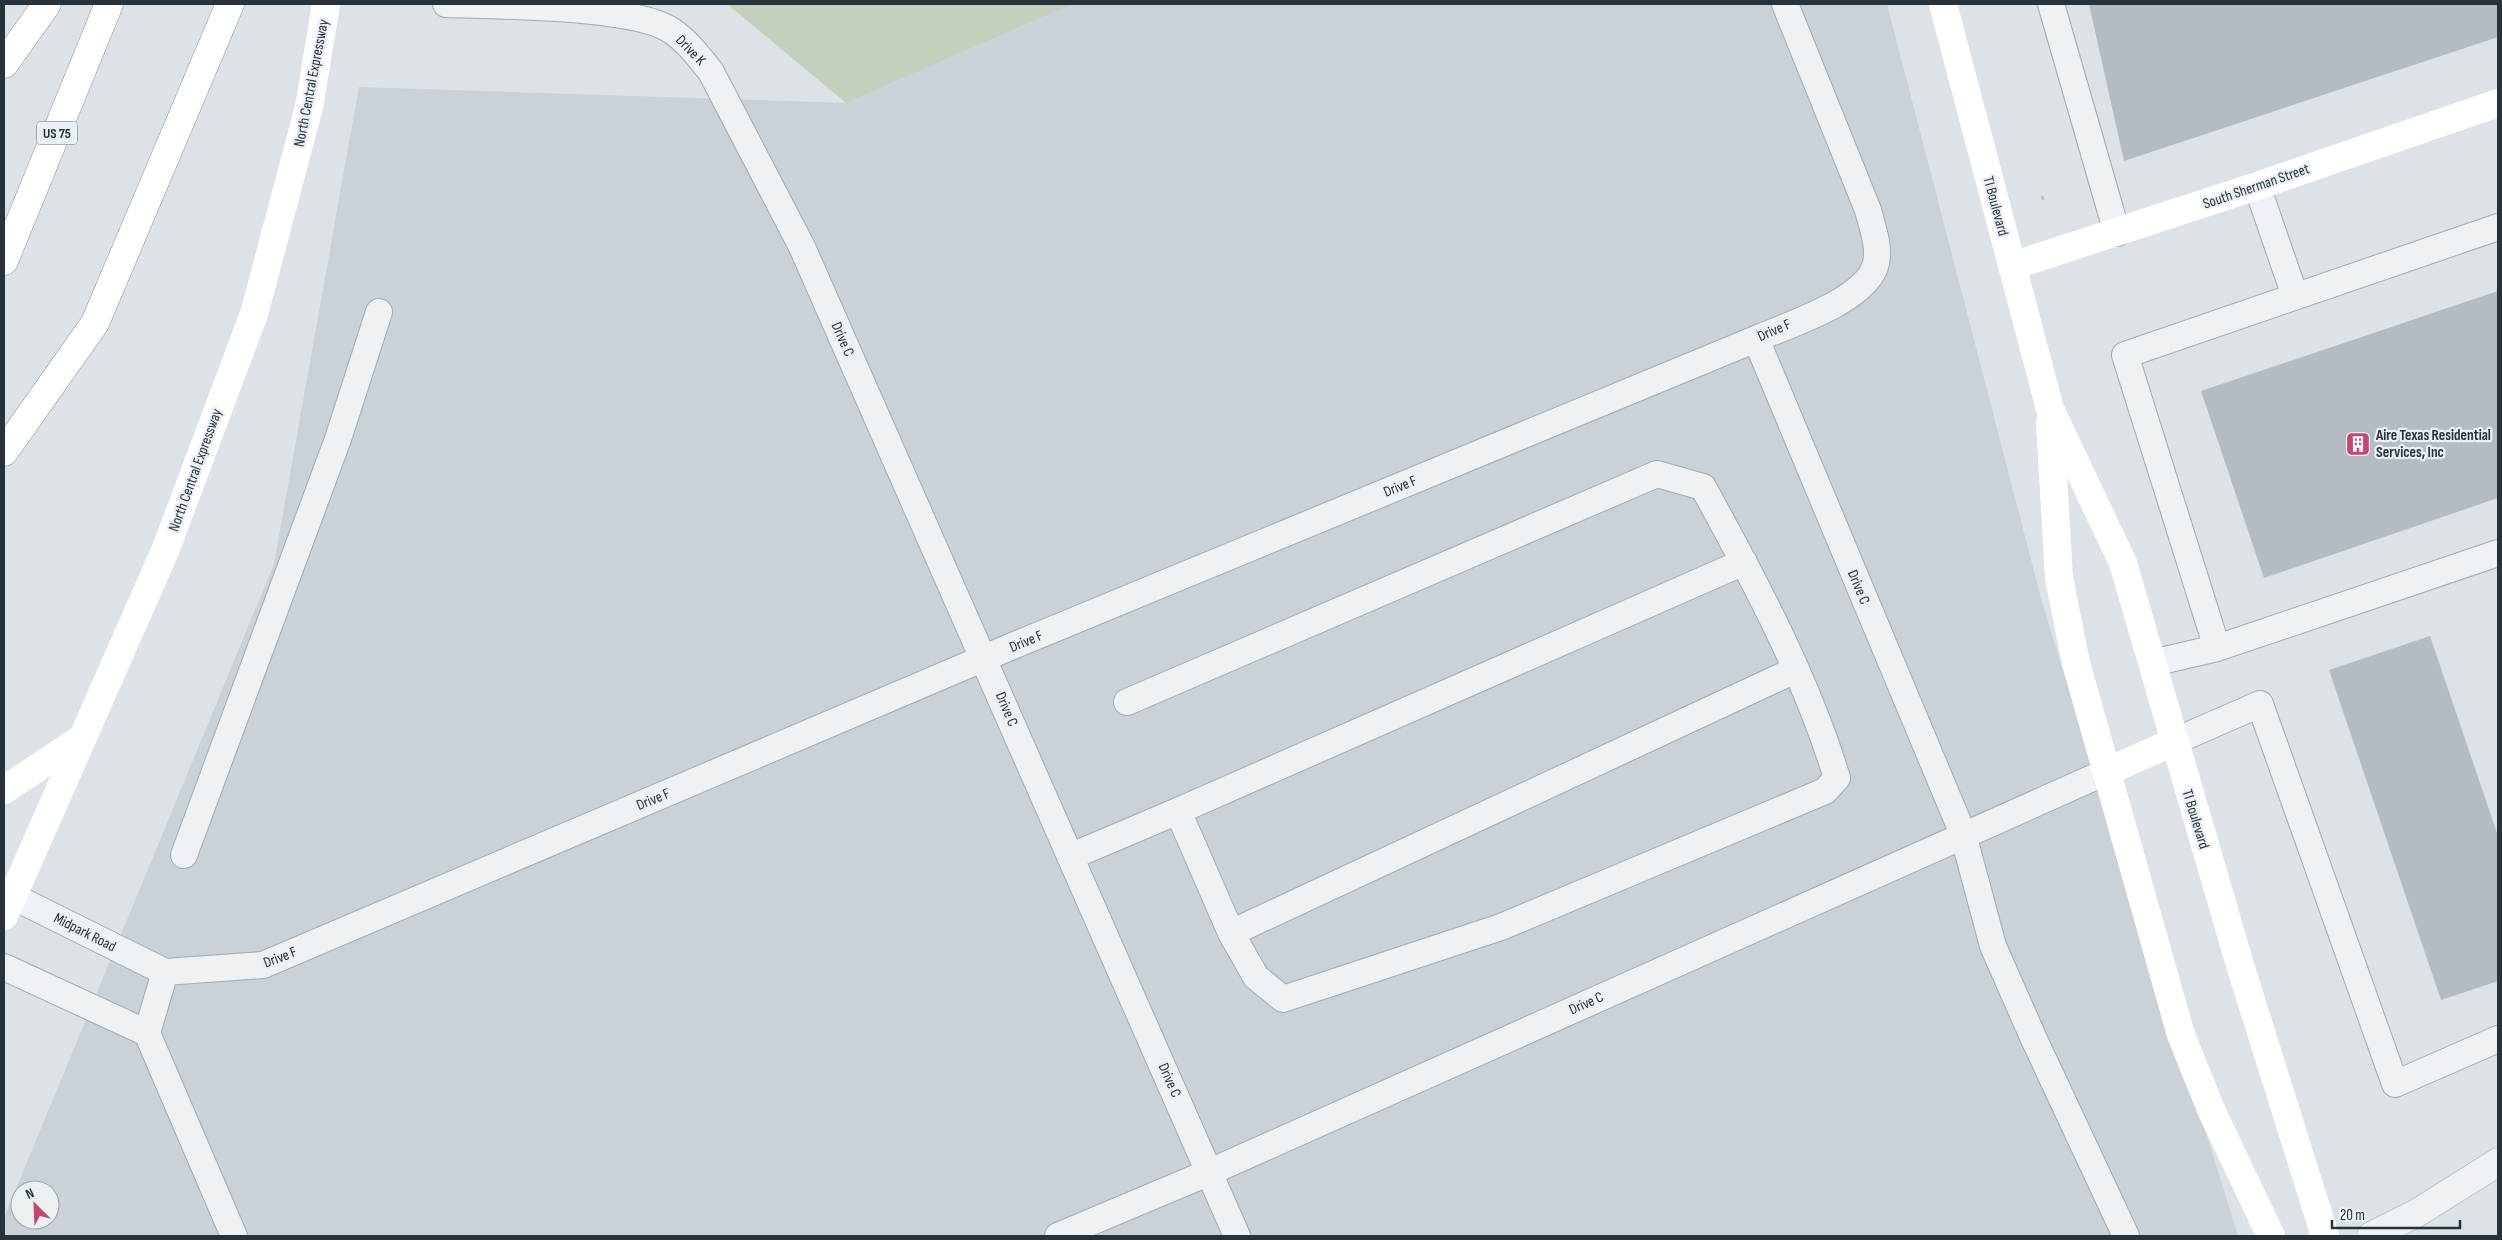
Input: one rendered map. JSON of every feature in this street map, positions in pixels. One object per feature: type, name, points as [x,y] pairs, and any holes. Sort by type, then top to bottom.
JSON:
[{"type":"main road","points":[[4,64],[47,4]]},
{"type":"main road","name":"US 75","points":[[4,261],[110,4]]},
{"type":"main road","points":[[4,452],[96,323],[230,4]]},
{"type":"main road","name":"North Central Expressway","points":[[7,903],[35,850],[82,738],[165,551],[254,314],[309,107],[326,4]]},
{"type":"main road","name":"TI Boulevard","points":[[1942,4],[2050,409],[2123,563],[2173,742],[2325,1236]]},
{"type":"main road","name":"South Sherman Street","points":[[2012,266],[2117,233],[2498,103]]},
{"type":"main road","name":"TI Boulevard","points":[[2050,409],[2059,578],[2076,663],[2181,1035],[2212,1112],[2271,1236]]},
{"type":"main road","points":[[4,790],[82,738]]},
{"type":"main road","points":[[2106,772],[2173,742]]},
{"type":"street","points":[[2371,1236],[2417,1213],[2498,1162]]},
{"type":"lane","name":"Drive K","points":[[446,4],[634,16],[671,30],[694,51],[711,72],[802,247]]},
{"type":"lane","name":"Drive F","points":[[165,972],[263,965],[985,658],[1756,339],[1844,300],[1867,280],[1876,263],[1875,237],[1868,210],[1785,4]]},
{"type":"lane","points":[[2051,4],[2117,233]]},
{"type":"lane","points":[[2256,186],[2295,296]]},
{"type":"lane","points":[[2217,648],[2125,355],[2498,226]]},
{"type":"lane","name":"Drive C","points":[[802,247],[985,658],[1237,1236]]},
{"type":"lane","points":[[184,855],[338,439],[380,312]]},
{"type":"lane","name":"Drive C","points":[[1756,339],[1962,834]]},
{"type":"lane","points":[[1127,702],[1657,474],[1703,487],[1744,562],[1795,670],[1824,736],[1837,778],[1825,791],[1501,927],[1283,999],[1256,977],[1231,934],[1178,811]]},
{"type":"lane","points":[[2152,663],[2217,648],[2498,553]]},
{"type":"lane","points":[[1072,856],[1744,562]]},
{"type":"lane","points":[[1231,934],[1795,670]]},
{"type":"lane","points":[[2173,742],[2260,704],[2395,1084],[2498,1039]]},
{"type":"lane","name":"Drive C","points":[[1058,1236],[1210,1172],[1962,834],[2106,772]]},
{"type":"lane","points":[[1962,834],[1993,946],[2032,1037],[2126,1236]]},
{"type":"lane","name":"Midpark Road","points":[[7,903],[165,972]]},
{"type":"lane","points":[[4,967],[147,1034]]},
{"type":"lane","points":[[165,972],[147,1034],[234,1236]]},
{"type":"path","points":[[2042,196],[2044,202]]},
{"type":"shaded area","points":[[1073,4],[1887,4],[2042,602],[2238,1236],[4,1236],[4,1218],[10,1203],[10,1230],[60,1230],[60,1180],[20,1180],[274,564],[359,87],[846,103]]},
{"type":"green space","points":[[727,4],[1073,4],[846,103]]},
{"type":"building","points":[[2089,4],[2498,4],[2498,37],[2124,161]]},
{"type":"building","name":"Aire Texas Residential Services, Inc","points":[[2498,291],[2498,498],[2264,578],[2201,391]]},
{"type":"building","points":[[2430,636],[2498,836],[2498,981],[2441,1000],[2329,670]]},
{"type":"place","name":"Aire Texas Residential Services, Inc","points":[[2358,444]]}]
